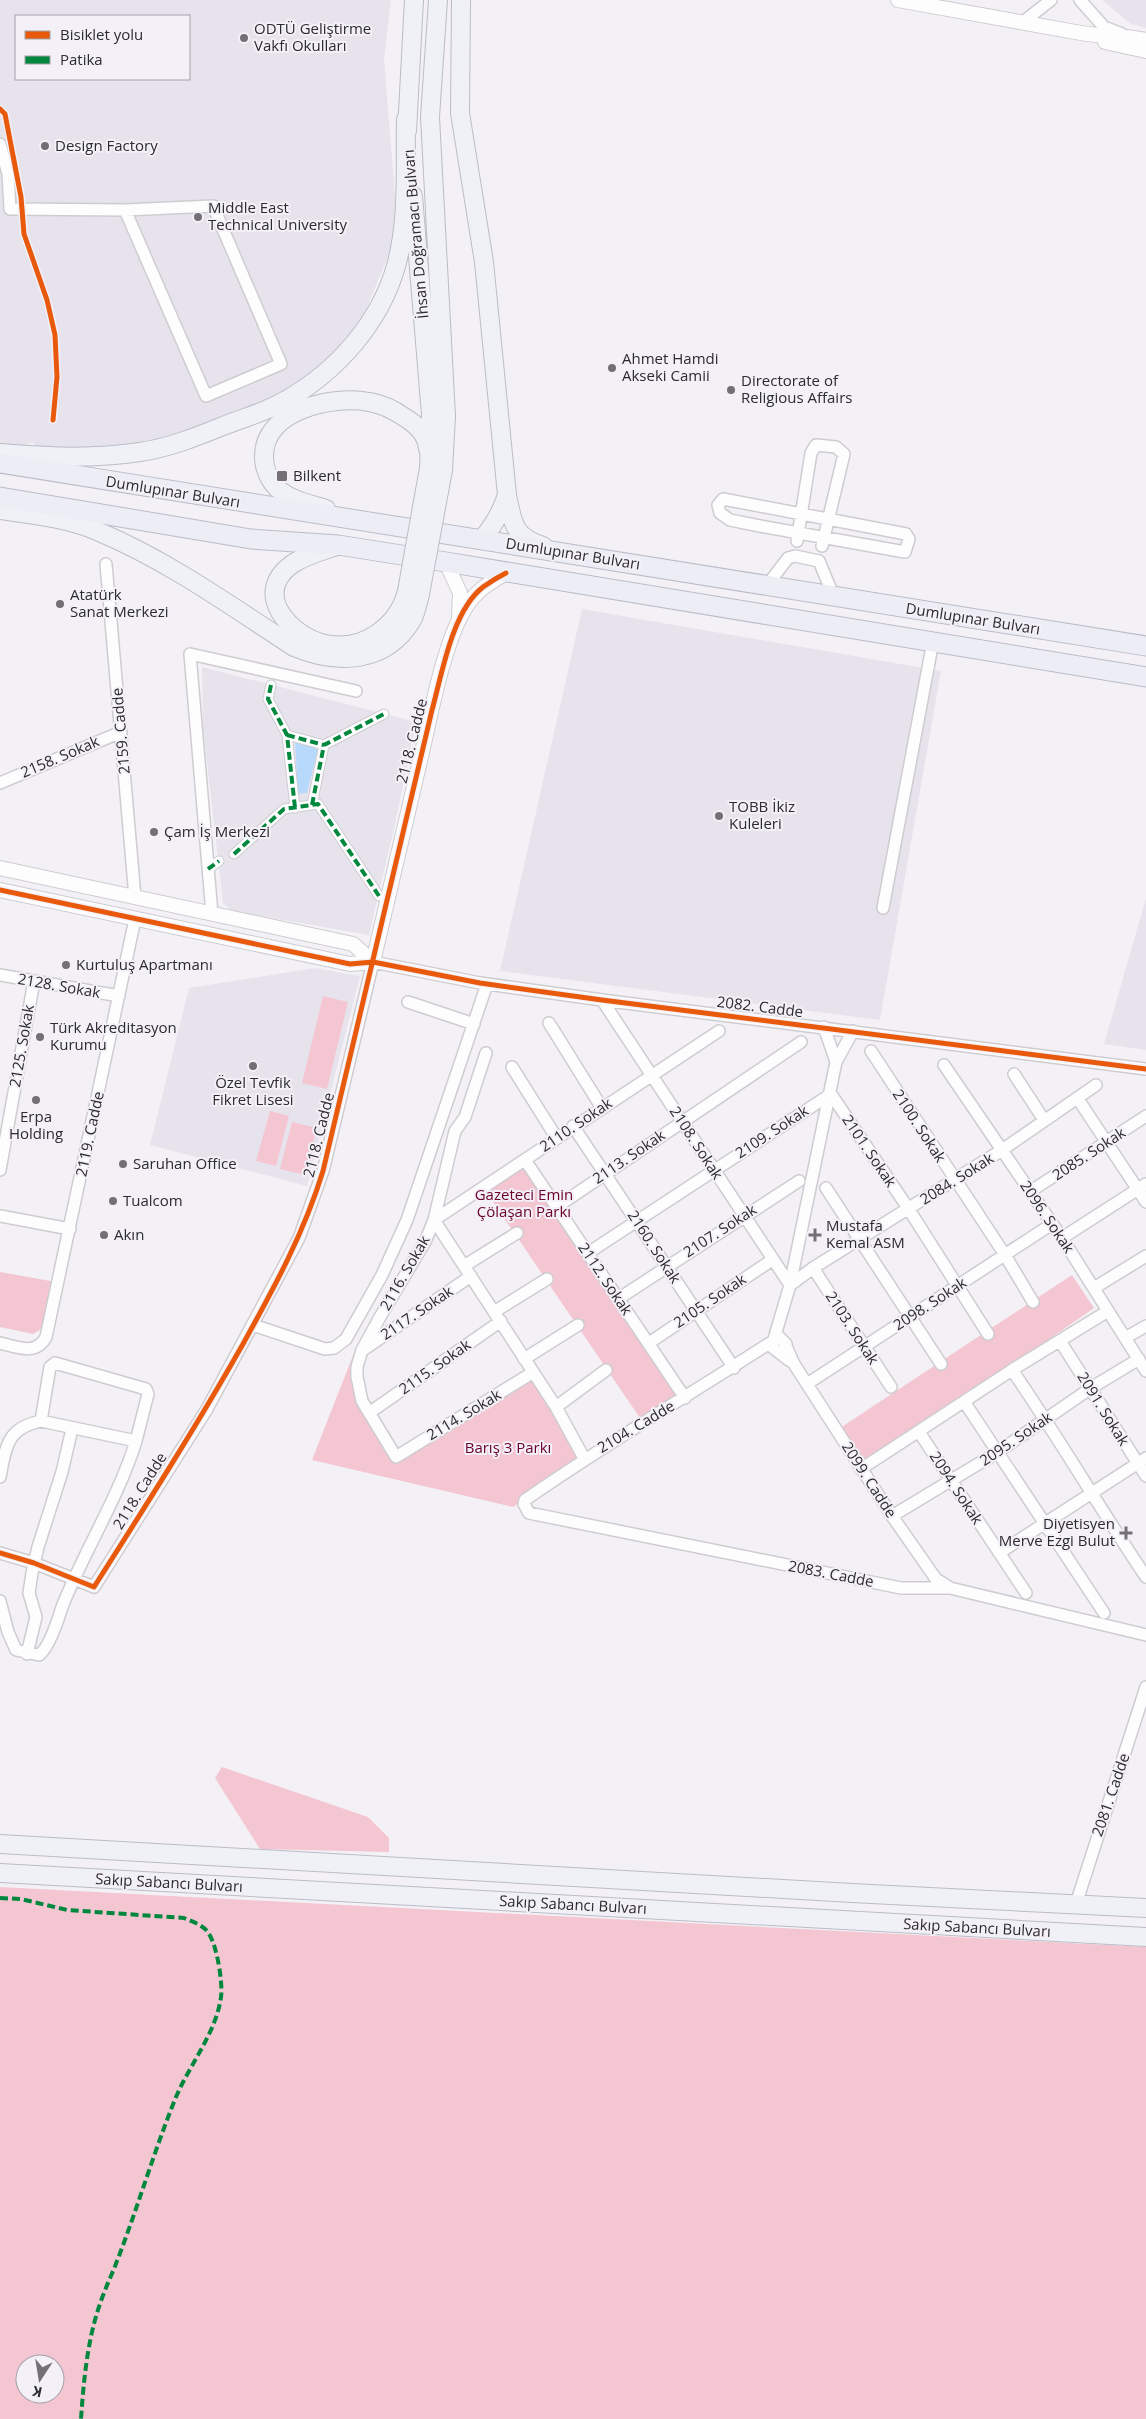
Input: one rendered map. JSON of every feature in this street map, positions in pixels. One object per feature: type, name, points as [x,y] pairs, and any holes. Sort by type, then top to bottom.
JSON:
[{"type":"highway","name":"Dumlupınar Bulvarı","points":[[0,463],[768,584],[834,597],[1146,646]]},
{"type":"highway","name":"Dumlupınar Bulvarı","points":[[0,497],[251,539],[338,546],[446,562],[1146,677]]},
{"type":"highway","name":"Dumlupınar Bulvarı","points":[[1108,672],[1146,686]]},
{"type":"main road","name":"İhsan Doğramacı Bulvarı","points":[[414,0],[406,119],[436,469]]},
{"type":"main road","points":[[0,510],[44,516],[96,530],[154,559],[294,647],[315,656],[347,660],[380,651],[399,636],[412,619],[413,593],[446,416],[430,118],[438,0]]},
{"type":"main road","points":[[461,0],[460,113],[484,262],[507,495],[512,523],[526,541],[570,554]]},
{"type":"main road","points":[[0,453],[76,458],[141,452],[189,440],[276,405],[303,390],[323,375],[350,349],[375,313],[395,268],[402,240],[406,119]]},
{"type":"main road","points":[[374,523],[302,502],[277,488],[264,465],[266,445],[274,428],[300,411],[317,404],[335,400],[369,402],[401,414],[420,429],[427,440],[436,469]]},
{"type":"main road","points":[[481,540],[492,528],[502,512],[507,495]]},
{"type":"main road","points":[[338,546],[296,562],[284,572],[276,585],[274,601],[281,617],[294,628],[325,644],[349,645],[377,635],[394,621],[413,593]]},
{"type":"main road","name":"Sakıp Sabancı Bulvarı","points":[[0,1844],[842,1893],[1146,1908]]},
{"type":"main road","name":"Sakıp Sabancı Bulvarı","points":[[0,1873],[1146,1937]]},
{"type":"street","points":[[899,0],[1081,33],[1108,37],[1126,36]]},
{"type":"street","points":[[1023,22],[1040,11],[1051,0]]},
{"type":"street","points":[[1080,0],[1104,27],[1126,36],[1146,40]]},
{"type":"street","points":[[1081,33],[1095,40],[1146,51]]},
{"type":"street","points":[[0,144],[8,174],[10,209]]},
{"type":"street","points":[[0,192],[10,209]]},
{"type":"street","points":[[10,209],[125,210],[213,206],[281,364],[206,396],[125,210]]},
{"type":"street","points":[[797,536],[811,452],[816,446],[836,447],[844,454],[823,541]]},
{"type":"street","points":[[723,500],[801,514],[906,534],[909,539],[905,552],[823,541],[730,520],[720,513],[718,505],[723,500]]},
{"type":"street","points":[[768,584],[788,558],[795,555],[819,560],[834,597]]},
{"type":"street","points":[[446,562],[460,593],[459,621]]},
{"type":"street","name":"2159. Cadde","points":[[106,564],[136,897]]},
{"type":"street","points":[[459,621],[465,609],[482,587],[506,573]]},
{"type":"street","name":"2118. Cadde","points":[[74,1579],[94,1587],[206,1409],[299,1238],[316,1192],[329,1148],[432,710],[459,621]]},
{"type":"street","points":[[883,908],[933,641]]},
{"type":"street","points":[[214,936],[190,654],[356,691]]},
{"type":"street","points":[[271,685],[268,698],[287,735],[295,808]]},
{"type":"street","points":[[287,735],[324,745],[384,714]]},
{"type":"street","name":"2158. Sokak","points":[[0,783],[121,732]]},
{"type":"street","points":[[312,805],[324,745]]},
{"type":"street","points":[[234,854],[284,809],[318,804],[379,896]]},
{"type":"street","points":[[208,869],[219,861]]},
{"type":"street","points":[[0,868],[354,944],[373,962]]},
{"type":"street","points":[[0,890],[350,964],[373,962]]},
{"type":"street","points":[[135,919],[136,897]]},
{"type":"street","name":"2119. Cadde","points":[[0,1343],[27,1350],[38,1347],[43,1342],[47,1332],[135,919]]},
{"type":"street","name":"2082. Cadde","points":[[373,962],[487,984],[602,1000],[1146,1069]]},
{"type":"street","name":"2128. Sokak","points":[[0,975],[119,996]]},
{"type":"street","name":"2125. Sokak","points":[[0,1170],[34,981]]},
{"type":"street","points":[[253,1325],[325,1349],[334,1348],[346,1339],[382,1275],[407,1220],[487,984]]},
{"type":"street","name":"2108. Sokak","points":[[602,1000],[790,1285]]},
{"type":"street","points":[[408,1002],[474,1024]]},
{"type":"street","points":[[549,1023],[602,1108]]},
{"type":"street","points":[[824,1027],[836,1062]]},
{"type":"street","name":"2110. Sokak","points":[[434,1220],[719,1030]]},
{"type":"street","points":[[779,1345],[782,1317],[836,1062],[853,1031]]},
{"type":"street","name":"2113. Sokak","points":[[558,1206],[801,1042]]},
{"type":"street","name":"2100. Sokak","points":[[871,1051],[1005,1255],[1033,1302]]},
{"type":"street","name":"2116. Sokak","points":[[396,1457],[362,1401],[357,1377],[362,1350],[425,1242],[434,1220],[455,1131],[465,1117],[486,1053]]},
{"type":"street","name":"2096. Sokak","points":[[944,1065],[1031,1191],[1146,1371]]},
{"type":"street","points":[[512,1067],[556,1137]]},
{"type":"street","points":[[1014,1074],[1044,1120]]},
{"type":"street","name":"2084. Sokak","points":[[790,1285],[813,1268],[908,1208],[955,1181],[1096,1085]]},
{"type":"street","name":"2109. Sokak","points":[[588,1253],[830,1094]]},
{"type":"street","name":"2101. Sokak","points":[[830,1094],[908,1208],[988,1334]]},
{"type":"street","points":[[1078,1099],[1107,1142],[1142,1186],[1146,1202]]},
{"type":"street","points":[[0,1100],[12,1102]]},
{"type":"street","name":"2085. Sokak","points":[[1031,1191],[1146,1116]]},
{"type":"street","name":"2160. Sokak","points":[[573,1126],[734,1368]]},
{"type":"street","name":"2112. Sokak","points":[[525,1160],[558,1206],[685,1398]]},
{"type":"street","name":"2107. Sokak","points":[[618,1299],[798,1181]]},
{"type":"street","points":[[1062,1238],[1142,1186]]},
{"type":"street","points":[[826,1188],[941,1364]]},
{"type":"street","points":[[0,1216],[70,1229]]},
{"type":"street","points":[[434,1220],[472,1276],[532,1373],[556,1407],[584,1458]]},
{"type":"street","name":"2098. Sokak","points":[[807,1384],[1052,1224]]},
{"type":"street","points":[[464,1266],[517,1233]]},
{"type":"street","points":[[1094,1288],[1146,1256]]},
{"type":"street","name":"2105. Sokak","points":[[649,1342],[772,1260]]},
{"type":"street","name":"2103. Sokak","points":[[813,1268],[891,1387]]},
{"type":"street","name":"2117. Sokak","points":[[362,1350],[472,1276]]},
{"type":"street","points":[[497,1316],[547,1279]]},
{"type":"street","points":[[861,1469],[965,1403],[1012,1370],[1108,1311]]},
{"type":"street","name":"2115. Sokak","points":[[369,1413],[497,1316]]},
{"type":"street","points":[[524,1359],[578,1325]]},
{"type":"street","points":[[1125,1338],[1146,1326]]},
{"type":"street","name":"2091. Sokak","points":[[1060,1342],[1142,1461],[1146,1476]]},
{"type":"street","name":"2104. Cadde","points":[[525,1500],[584,1458],[734,1368],[749,1356],[779,1345]]},
{"type":"street","name":"2099. Cadde","points":[[779,1345],[794,1364],[892,1516],[936,1579],[950,1588]]},
{"type":"street","name":"2095. Sokak","points":[[892,1516],[951,1482],[1091,1388],[1139,1360]]},
{"type":"street","points":[[0,1601],[8,1632],[16,1650],[28,1654],[39,1655],[42,1653],[74,1579],[129,1464],[148,1394],[146,1388],[55,1363],[50,1367],[41,1421]]},
{"type":"street","points":[[556,1407],[606,1370]]},
{"type":"street","points":[[1012,1370],[1046,1419],[1091,1494],[1146,1577]]},
{"type":"street","name":"2114. Sokak","points":[[396,1457],[532,1373]]},
{"type":"street","points":[[965,1403],[1104,1613]]},
{"type":"street","points":[[0,1477],[7,1442],[15,1431],[30,1423],[41,1421],[136,1441]]},
{"type":"street","points":[[28,1654],[36,1617],[30,1594],[34,1563],[60,1480],[72,1429]]},
{"type":"street","name":"2094. Sokak","points":[[919,1432],[1026,1593]]},
{"type":"street","points":[[999,1553],[1142,1461]]},
{"type":"street","name":"2083. Cadde","points":[[525,1500],[524,1504],[529,1513],[901,1588],[950,1588],[1146,1635]]},
{"type":"street","points":[[0,1553],[34,1563],[74,1579]]},
{"type":"street","name":"2081. Cadde","points":[[1076,1904],[1146,1687]]},
{"type":"shaded area","name":"Middle East Technical University","points":[[0,0],[391,0],[384,59],[395,195],[395,239],[363,317],[349,339],[326,361],[299,381],[260,403],[177,435],[131,446],[88,451],[38,448],[32,442],[24,446],[0,443]]},
{"type":"shaded area","points":[[1102,0],[1146,0],[1146,28],[1131,24]]},
{"type":"shaded area","points":[[582,609],[941,671],[880,1020],[500,971]]},
{"type":"shaded area","points":[[202,667],[416,722],[369,935],[232,911],[223,903],[203,727]]},
{"type":"shaded area","points":[[1146,898],[1146,1050],[1104,1044]]},
{"type":"shaded area","name":"Özel Tevfik Fikret Lisesi","points":[[315,968],[360,976],[307,1186],[150,1145],[189,988]]},
{"type":"green space","points":[[323,996],[348,1002],[327,1089],[302,1083]]},
{"type":"green space","points":[[270,1111],[289,1116],[276,1166],[256,1161]]},
{"type":"green space","points":[[292,1122],[317,1128],[305,1175],[280,1169]]},
{"type":"green space","name":"Gazeteci Emin Çölaşan Parkı","points":[[525,1160],[685,1398],[644,1424],[483,1187]]},
{"type":"green space","points":[[0,1272],[56,1282],[48,1325],[33,1334],[0,1327]]},
{"type":"green space","points":[[1072,1275],[1094,1308],[861,1469],[837,1430]]},
{"type":"green space","name":"Barış 3 Parkı","points":[[354,1353],[357,1377],[396,1457],[532,1373],[584,1458],[513,1507],[312,1460]]},
{"type":"green space","points":[[222,1767],[368,1817],[389,1838],[389,1852],[260,1849],[215,1778]]},
{"type":"green space","points":[[0,1887],[1146,1947],[1146,2419],[0,2419]]},
{"type":"water","points":[[295,742],[318,749],[307,793],[298,794]]},
{"type":"marked path","points":[[271,685],[268,699],[287,735],[295,808]]},
{"type":"marked path","points":[[312,805],[324,745],[384,714]]},
{"type":"marked path","points":[[287,735],[324,745]]},
{"type":"marked path","points":[[234,854],[284,809],[318,804],[379,896]]},
{"type":"marked path","points":[[208,869],[219,861]]},
{"type":"marked path","points":[[0,1898],[21,1899],[67,1910],[184,1918],[198,1924],[207,1931],[215,1947],[219,1965],[221,1997],[214,2023],[176,2097],[94,2324],[90,2339],[81,2419]]},
{"type":"cycle path","points":[[0,109],[5,114],[21,197],[24,234],[47,300],[55,335],[57,377],[53,420]]},
{"type":"cycle path","points":[[0,1553],[34,1563],[94,1587],[207,1406],[277,1281],[298,1238],[323,1171],[444,662],[456,627],[463,611],[472,598],[483,587],[506,573]]},
{"type":"cycle path","points":[[0,890],[350,964],[373,962],[480,983],[602,1000],[1146,1069]]},
{"type":"place","name":"ODTÜ Geliştirme Vakfı Okulları","points":[[244,38]]},
{"type":"place","name":"Design Factory","points":[[45,146]]},
{"type":"place","name":"Middle East Technical University","points":[[198,217]]},
{"type":"place","name":"Ahmet Hamdi Akseki Camii","points":[[612,368]]},
{"type":"place","name":"Directorate of Religious Affairs","points":[[731,390]]},
{"type":"place","name":"Bilkent","points":[[282,476]]},
{"type":"place","name":"Atatürk Sanat Merkezi","points":[[60,604]]},
{"type":"place","name":"TOBB İkiz Kuleleri","points":[[719,816]]},
{"type":"place","name":"Çam İş Merkezi","points":[[154,832]]},
{"type":"place","name":"Kurtuluş Apartmanı","points":[[66,965]]},
{"type":"place","name":"Türk Akreditasyon Kurumu","points":[[40,1037]]},
{"type":"place","name":"Özel Tevfik Fikret Lisesi","points":[[253,1066]]},
{"type":"place","name":"Erpa Holding","points":[[36,1100]]},
{"type":"place","name":"Saruhan Office","points":[[123,1164]]},
{"type":"place","name":"Tualcom","points":[[113,1201]]},
{"type":"place","name":"Akın","points":[[104,1235]]},
{"type":"place","name":"Mustafa Kemal ASM","points":[[815,1235]]},
{"type":"place","name":"Diyetisyen Merve Ezgi Bulut","points":[[1126,1533]]}]
